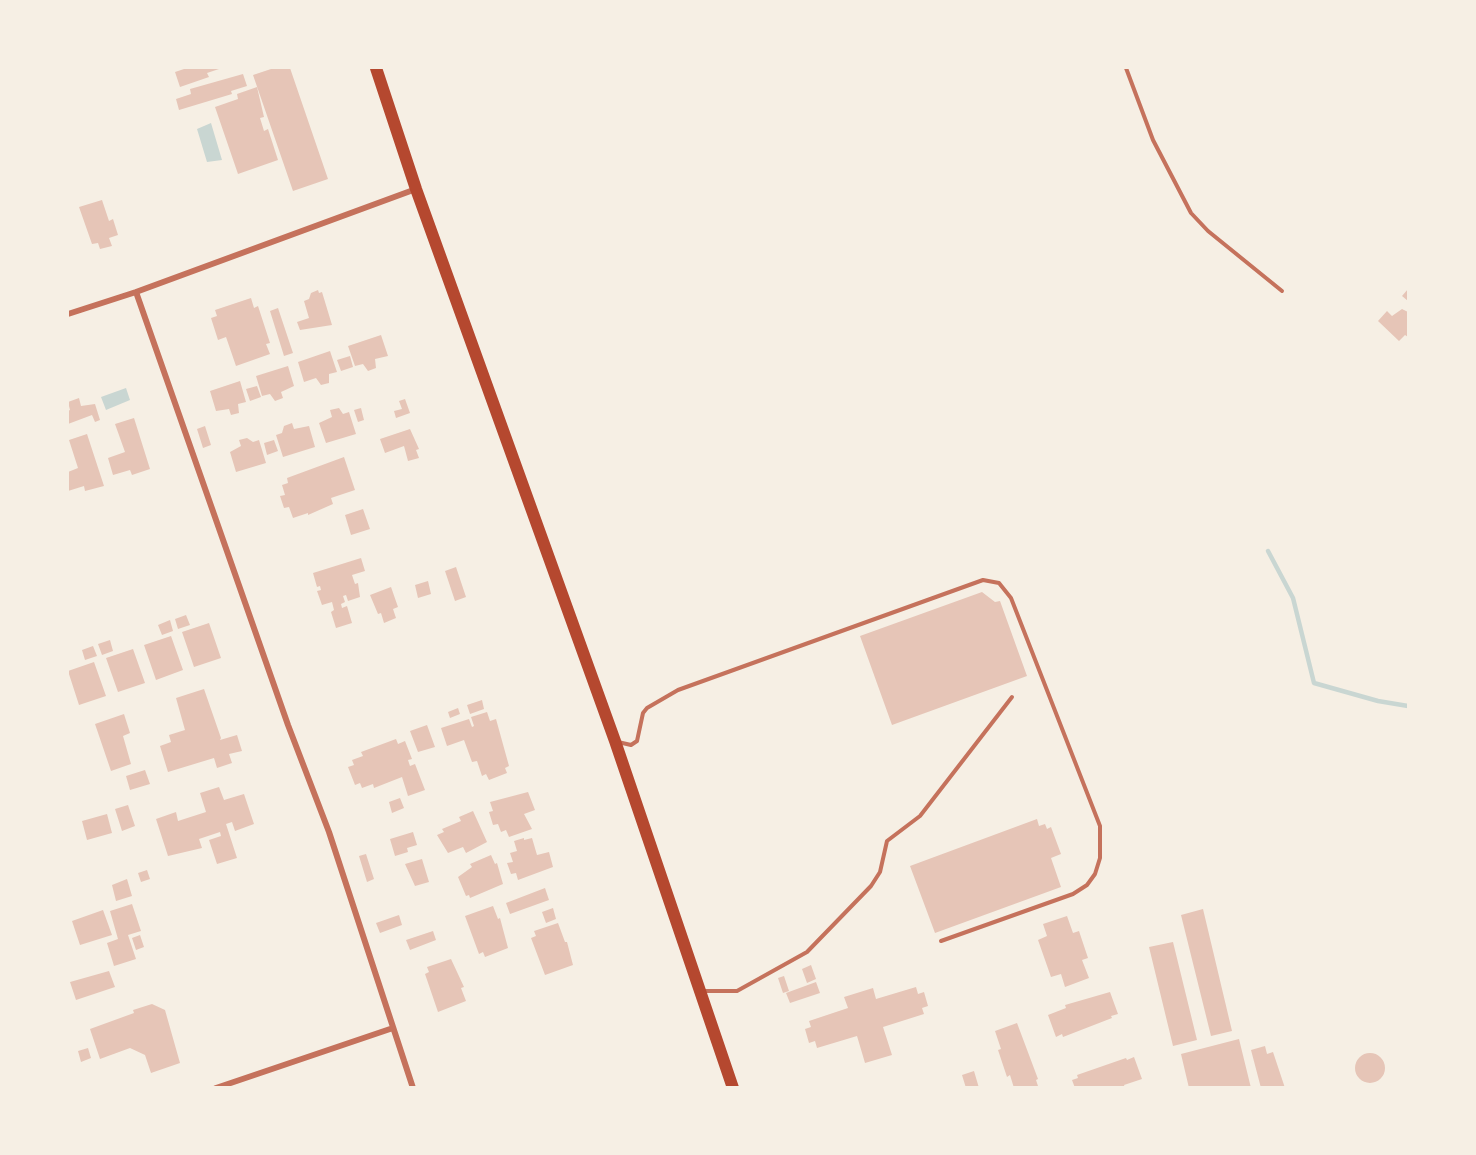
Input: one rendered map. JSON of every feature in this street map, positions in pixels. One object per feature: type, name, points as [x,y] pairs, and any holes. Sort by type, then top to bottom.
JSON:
[{"type":"highway","points":[[375,68],[416,189],[615,741],[733,1088]]},
{"type":"street","points":[[68,314],[136,292],[416,189]]},
{"type":"street","points":[[136,292],[288,725],[329,832],[413,1088]]},
{"type":"street","points":[[216,1088],[393,1028]]},
{"type":"lane","points":[[1126,68],[1153,140],[1191,213],[1208,231],[1282,291]]},
{"type":"lane","points":[[615,741],[631,745],[640,735],[643,714],[647,708],[687,687],[983,580],[999,584],[1011,598],[1100,826],[1100,858],[1095,874],[1087,885],[1073,894],[941,941]]},
{"type":"lane","points":[[700,991],[737,991],[807,952],[871,886],[880,872],[888,841],[920,816],[1012,697]]},
{"type":"shaded area","points":[[211,123],[222,160],[207,162],[197,129]]},
{"type":"shaded area","points":[[126,388],[130,400],[106,410],[101,397]]},
{"type":"building","points":[[187,68],[222,68],[207,73],[209,77],[180,87],[175,72]]},
{"type":"building","points":[[274,68],[290,68],[328,179],[293,191],[253,75]]},
{"type":"building","points":[[243,74],[247,86],[231,91],[232,94],[179,110],[176,99],[191,94],[190,89]]},
{"type":"building","points":[[257,87],[264,117],[260,118],[264,131],[268,129],[278,160],[238,174],[215,107],[238,99],[237,94]]},
{"type":"building","points":[[102,200],[109,221],[113,219],[118,235],[109,238],[112,246],[100,249],[98,243],[92,244],[79,207]]},
{"type":"building","points":[[1408,289],[1408,301],[1402,296]]},
{"type":"building","points":[[318,290],[319,293],[322,292],[332,325],[300,330],[297,322],[309,318],[304,301],[309,299],[311,293]]},
{"type":"building","points":[[251,298],[254,308],[258,306],[270,343],[266,344],[270,354],[236,366],[226,337],[218,340],[211,318],[217,316],[215,310]]},
{"type":"building","points":[[278,308],[293,353],[284,356],[270,311]]},
{"type":"building","points":[[1402,309],[1408,312],[1408,337],[1405,335],[1399,341],[1378,321],[1387,311],[1392,316]]},
{"type":"building","points":[[381,335],[388,356],[375,359],[376,368],[368,371],[363,364],[355,366],[348,346]]},
{"type":"building","points":[[330,351],[337,372],[329,374],[329,383],[321,385],[316,378],[304,382],[298,362]]},
{"type":"building","points":[[350,356],[353,367],[341,371],[337,360]]},
{"type":"building","points":[[288,366],[294,386],[281,392],[283,398],[275,401],[270,394],[262,396],[256,376]]},
{"type":"building","points":[[240,381],[246,402],[238,404],[239,413],[231,415],[229,409],[216,411],[210,391]]},
{"type":"building","points":[[257,386],[261,397],[250,401],[246,389]]},
{"type":"building","points":[[79,398],[81,406],[95,404],[100,420],[95,422],[92,415],[68,424],[68,411],[70,410],[68,402]]},
{"type":"building","points":[[405,399],[410,413],[396,418],[394,411],[402,409],[399,401]]},
{"type":"building","points":[[339,408],[343,414],[349,412],[356,434],[326,443],[319,423],[332,417],[330,410]]},
{"type":"building","points":[[361,408],[364,420],[358,422],[354,410]]},
{"type":"building","points":[[134,418],[150,469],[132,475],[130,470],[113,475],[108,458],[125,452],[115,424]]},
{"type":"building","points":[[292,423],[294,429],[309,426],[315,447],[283,457],[276,435],[282,433],[284,426]]},
{"type":"building","points":[[205,426],[211,445],[203,448],[197,429]]},
{"type":"building","points":[[410,429],[419,449],[416,450],[419,458],[408,461],[404,446],[385,453],[380,439]]},
{"type":"building","points":[[87,434],[104,486],[85,491],[84,486],[68,491],[68,472],[78,468],[69,440]]},
{"type":"building","points":[[247,438],[253,442],[259,440],[266,463],[236,472],[230,452],[241,446],[239,440]]},
{"type":"building","points":[[274,440],[278,451],[267,455],[264,443]]},
{"type":"building","points":[[344,457],[355,490],[331,498],[333,504],[308,515],[308,513],[293,518],[289,507],[284,508],[280,496],[285,495],[282,485],[288,483],[287,478]]},
{"type":"building","points":[[363,509],[370,529],[351,535],[345,515]]},
{"type":"building","points":[[361,558],[365,571],[352,575],[355,584],[358,583],[360,597],[348,601],[346,595],[343,596],[345,602],[341,604],[342,608],[347,606],[352,623],[336,628],[331,612],[334,610],[332,602],[322,605],[317,591],[321,590],[320,586],[317,587],[313,573]]},
{"type":"building","points":[[456,567],[466,597],[455,601],[445,571]]},
{"type":"building","points":[[428,581],[431,594],[418,598],[415,585]]},
{"type":"building","points":[[391,587],[398,607],[393,609],[396,618],[384,623],[370,595]]},
{"type":"building","points":[[982,592],[995,602],[1000,601],[1027,676],[892,725],[860,636]]},
{"type":"building","points":[[186,615],[190,625],[178,629],[175,619]]},
{"type":"building","points":[[170,620],[173,631],[162,635],[158,625]]},
{"type":"building","points":[[209,623],[221,658],[194,667],[182,632]]},
{"type":"building","points":[[171,636],[183,670],[156,680],[144,645]]},
{"type":"building","points":[[110,640],[113,651],[102,655],[98,644]]},
{"type":"building","points":[[93,646],[97,656],[85,660],[82,650]]},
{"type":"building","points":[[133,649],[145,683],[118,692],[106,658]]},
{"type":"building","points":[[94,662],[106,696],[79,705],[68,671]]},
{"type":"building","points":[[204,689],[220,740],[237,735],[242,751],[229,754],[232,763],[217,768],[214,758],[168,772],[160,746],[171,742],[169,735],[185,730],[176,698]]},
{"type":"building","points":[[482,700],[484,709],[470,714],[467,705]]},
{"type":"building","points":[[458,708],[460,714],[450,718],[448,712]]},
{"type":"building","points":[[487,712],[490,721],[496,719],[509,766],[505,768],[507,773],[489,780],[486,774],[482,776],[477,761],[472,762],[464,740],[447,746],[441,728],[469,719],[472,727],[474,726],[471,717]]},
{"type":"building","points":[[124,714],[130,733],[123,736],[131,764],[111,771],[95,724]]},
{"type":"building","points":[[427,725],[435,747],[418,752],[410,731]]},
{"type":"building","points":[[396,739],[398,744],[405,741],[412,759],[408,760],[410,766],[415,764],[425,790],[408,796],[402,777],[374,788],[373,784],[362,788],[360,783],[355,785],[348,767],[354,765],[352,760],[363,756],[361,752]]},
{"type":"building","points":[[145,770],[150,784],[130,790],[126,776]]},
{"type":"building","points":[[219,787],[224,800],[244,794],[254,824],[235,831],[232,822],[226,824],[237,858],[217,864],[209,840],[221,836],[220,832],[199,839],[202,848],[168,856],[156,819],[176,812],[178,821],[206,812],[200,793]]},
{"type":"building","points":[[528,792],[535,810],[524,814],[532,829],[509,837],[506,830],[501,832],[498,824],[493,825],[489,812],[493,811],[490,802]]},
{"type":"building","points":[[400,798],[404,808],[392,813],[389,802]]},
{"type":"building","points":[[128,805],[135,826],[122,831],[115,809]]},
{"type":"building","points":[[473,811],[487,842],[466,853],[463,847],[448,853],[437,835],[444,832],[442,829],[461,821],[459,817]]},
{"type":"building","points":[[107,814],[112,833],[87,840],[82,821]]},
{"type":"building","points":[[1037,819],[1039,826],[1045,824],[1047,829],[1051,827],[1061,854],[1051,858],[1061,887],[935,933],[910,866]]},
{"type":"building","points":[[413,832],[417,845],[407,848],[408,852],[395,856],[390,839]]},
{"type":"building","points":[[524,838],[524,840],[532,838],[537,855],[549,852],[553,867],[518,880],[516,873],[511,874],[507,863],[513,862],[510,853],[517,851],[514,841]]},
{"type":"building","points":[[366,854],[374,879],[367,882],[359,856]]},
{"type":"building","points":[[491,855],[495,864],[497,863],[503,884],[470,898],[469,895],[466,896],[458,877],[472,867],[470,864]]},
{"type":"building","points":[[422,859],[429,882],[415,886],[405,864]]},
{"type":"building","points":[[147,870],[150,879],[141,882],[138,873]]},
{"type":"building","points":[[127,879],[132,896],[116,901],[112,885]]},
{"type":"building","points":[[545,888],[549,900],[510,914],[506,903]]},
{"type":"building","points":[[132,904],[141,931],[128,935],[136,959],[114,966],[107,943],[118,939],[110,911]]},
{"type":"building","points":[[493,906],[498,919],[500,918],[508,948],[485,957],[483,952],[479,954],[465,916]]},
{"type":"building","points":[[553,908],[556,919],[546,923],[542,912]]},
{"type":"building","points":[[1203,909],[1232,1031],[1211,1036],[1181,915]]},
{"type":"building","points":[[103,910],[112,935],[80,945],[72,921]]},
{"type":"building","points":[[399,915],[402,925],[380,933],[376,923]]},
{"type":"building","points":[[1067,916],[1073,933],[1079,931],[1088,958],[1082,960],[1089,978],[1065,987],[1061,974],[1051,977],[1038,940],[1047,936],[1043,924]]},
{"type":"building","points":[[558,923],[565,942],[567,942],[573,965],[545,975],[531,938],[536,936],[534,931]]},
{"type":"building","points":[[433,931],[436,940],[410,950],[406,940]]},
{"type":"building","points":[[140,935],[144,947],[136,950],[132,938]]},
{"type":"building","points":[[1173,942],[1197,1040],[1173,1046],[1149,947]]},
{"type":"building","points":[[451,959],[464,987],[461,988],[466,1001],[438,1012],[425,974],[429,972],[427,967]]},
{"type":"building","points":[[811,965],[816,979],[807,983],[802,969]]},
{"type":"building","points":[[109,971],[115,987],[76,1000],[70,982]]},
{"type":"building","points":[[784,976],[789,991],[783,993],[778,978]]},
{"type":"building","points":[[816,982],[820,993],[790,1003],[786,993]]},
{"type":"building","points":[[916,987],[918,994],[924,992],[928,1006],[922,1008],[924,1014],[883,1027],[892,1055],[865,1063],[857,1036],[817,1048],[815,1041],[809,1043],[805,1029],[811,1027],[809,1021],[848,1008],[844,997],[873,988],[876,999]]},
{"type":"building","points":[[1110,992],[1118,1014],[1063,1037],[1062,1034],[1056,1037],[1048,1015],[1066,1008],[1065,1005]]},
{"type":"building","points":[[152,1004],[165,1010],[180,1063],[151,1073],[145,1055],[130,1048],[100,1059],[90,1029]]},
{"type":"building","points":[[1017,1023],[1038,1079],[1036,1080],[1038,1086],[1034,1088],[1014,1088],[1010,1075],[1007,1077],[998,1050],[1001,1049],[995,1031]]},
{"type":"building","points":[[1239,1039],[1251,1088],[1189,1088],[1181,1054]]},
{"type":"building","points":[[1265,1046],[1267,1054],[1273,1052],[1285,1088],[1261,1088],[1251,1050]]},
{"type":"building","points":[[88,1048],[91,1058],[81,1062],[78,1051]]},
{"type":"building","points":[[1370,1053],[1381,1057],[1385,1068],[1381,1079],[1370,1083],[1359,1079],[1355,1068],[1359,1057]]},
{"type":"building","points":[[1134,1057],[1142,1079],[1124,1085],[1125,1088],[1075,1088],[1072,1080],[1078,1078],[1077,1075]]},
{"type":"building","points":[[974,1071],[979,1088],[966,1088],[962,1075]]},
{"type":"waterway","points":[[1268,551],[1293,598],[1314,683],[1378,701],[1408,706]]}]
